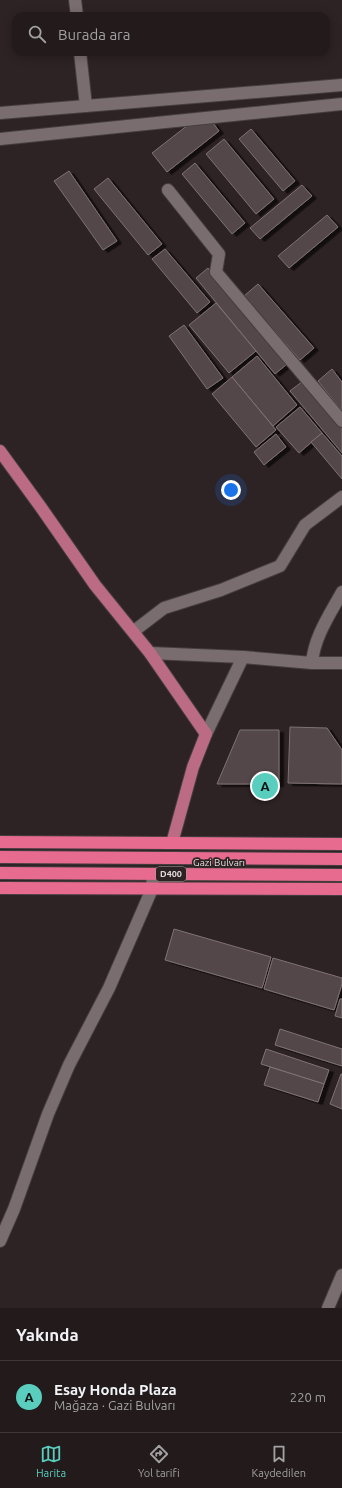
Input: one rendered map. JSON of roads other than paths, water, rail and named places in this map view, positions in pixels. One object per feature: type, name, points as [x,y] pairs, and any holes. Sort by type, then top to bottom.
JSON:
[{"type":"highway","points":[[0,842],[342,844]]},
{"type":"highway","name":"Gazi Bulvarı","points":[[0,857],[342,859]]},
{"type":"highway","name":"Gazi Bulvarı","points":[[0,873],[342,875]]},
{"type":"highway","points":[[0,888],[342,889]]},
{"type":"main road","points":[[0,451],[95,585],[134,631],[206,734],[193,767],[172,844]]},
{"type":"street","points":[[75,0],[76,12]]},
{"type":"street","points":[[80,56],[86,106]]},
{"type":"street","points":[[0,113],[342,85]]},
{"type":"street","points":[[0,139],[342,104]]},
{"type":"street","points":[[168,190],[219,254],[216,272],[342,421]]},
{"type":"street","points":[[134,631],[164,608],[221,590],[280,566],[305,525],[342,497]]},
{"type":"street","points":[[312,663],[313,650],[316,640],[342,592]]},
{"type":"street","points":[[150,653],[243,657],[312,663],[342,663]]},
{"type":"street","points":[[206,734],[243,657]]},
{"type":"street","points":[[0,1241],[14,1209],[48,1114],[69,1065],[109,988],[152,889],[153,874]]},
{"type":"street","points":[[328,1308],[342,1275]]},
{"type":"place","name":"Esay Honda Plaza","points":[[265,786]]}]
